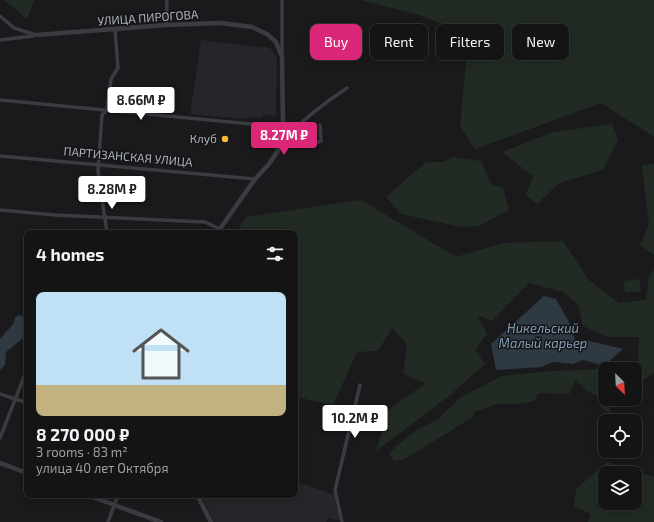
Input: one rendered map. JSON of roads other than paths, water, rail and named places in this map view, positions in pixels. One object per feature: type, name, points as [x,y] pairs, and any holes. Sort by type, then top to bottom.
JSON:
[{"type":"street","points":[[166,25],[167,0]]},
{"type":"street","points":[[279,149],[283,127],[282,0]]},
{"type":"street","points":[[0,16],[14,28],[36,35]]},
{"type":"street","name":"УЛИЦА ПИРОГОВА","points":[[0,40],[36,35],[166,25],[221,23],[252,27],[267,34],[276,42],[282,57]]},
{"type":"street","points":[[107,230],[97,165],[102,115],[107,110],[112,79],[118,68],[115,30]]},
{"type":"street","points":[[219,230],[255,179],[269,164],[286,137],[331,98],[347,88]]},
{"type":"street","points":[[0,100],[283,127]]},
{"type":"street","points":[[286,137],[314,144],[321,141],[320,125]]},
{"type":"street","name":"ПАРТИЗАНСКАЯ УЛИЦА","points":[[0,156],[255,179]]},
{"type":"street","points":[[0,210],[205,222],[217,230]]},
{"type":"street","points":[[0,438],[24,377]]},
{"type":"street","points":[[342,522],[335,490],[360,385]]},
{"type":"street","points":[[0,394],[24,402]]},
{"type":"street","points":[[0,463],[24,472]]},
{"type":"street","points":[[95,498],[161,522]]},
{"type":"street","points":[[108,522],[117,498]]},
{"type":"street","points":[[199,498],[211,522]]},
{"type":"water","name":"Никельский Малый карьер","points":[[544,296],[556,299],[569,322],[576,344],[585,340],[623,349],[608,362],[598,362],[598,364],[583,360],[573,364],[553,362],[541,367],[496,370],[491,344]]},
{"type":"water","points":[[20,315],[24,317],[24,337],[6,352],[5,365],[0,370],[0,339],[14,323],[15,317]]},
{"type":"place","name":"Клуб","points":[[225,139]]}]
